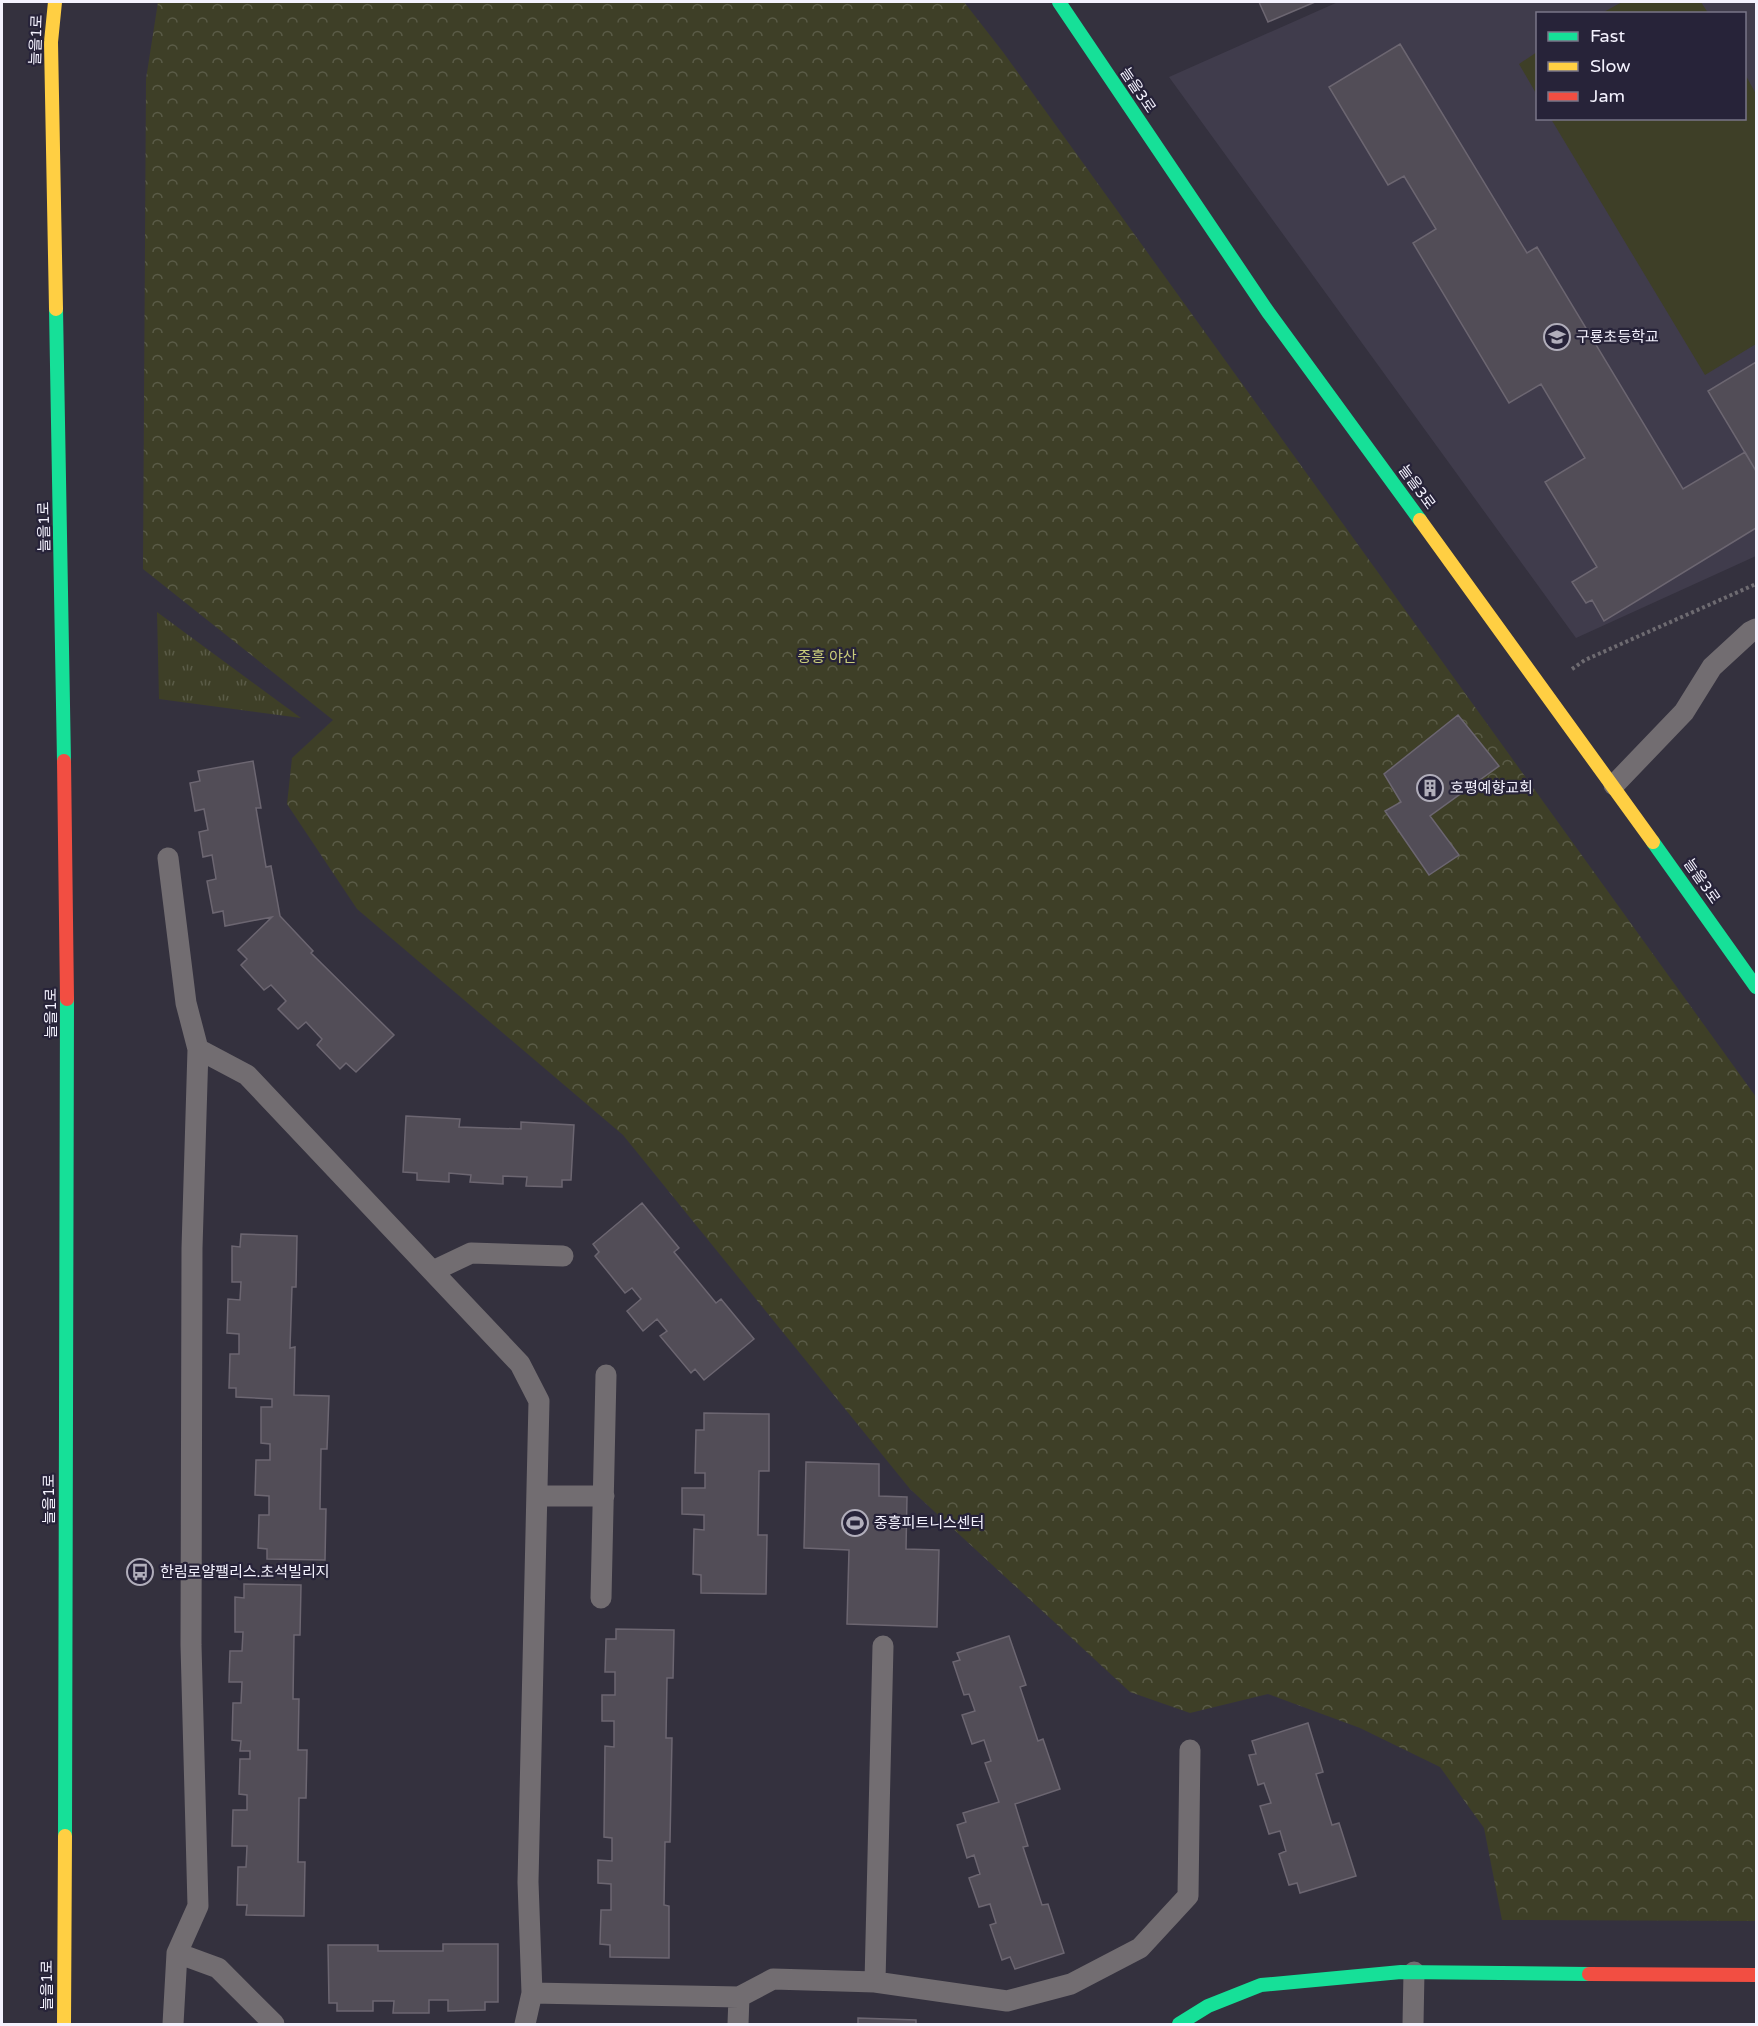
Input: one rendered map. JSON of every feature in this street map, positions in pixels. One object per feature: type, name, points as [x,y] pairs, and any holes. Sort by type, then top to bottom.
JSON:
[{"type":"street","name":"늘을1로","points":[[55,2],[51,54],[68,910],[64,2025]]},
{"type":"street","name":"늘을3로","points":[[1059,2],[1268,312],[1614,785],[1756,987]]},
{"type":"street","points":[[1179,2025],[1208,2006],[1261,1985],[1414,1972],[1756,1975]]},
{"type":"lane","points":[[1614,785],[1684,712],[1712,667],[1756,629]]},
{"type":"lane","points":[[168,858],[186,1003],[198,1049],[192,1248],[191,1645],[198,1906],[177,1953],[173,2025]]},
{"type":"lane","points":[[198,1049],[248,1075],[520,1364],[539,1401],[528,1882],[532,1993],[525,2025]]},
{"type":"lane","points":[[433,1271],[471,1253],[563,1256]]},
{"type":"lane","points":[[601,1598],[606,1375]]},
{"type":"lane","points":[[537,1496],[604,1496]]},
{"type":"lane","points":[[875,1982],[883,1646]]},
{"type":"lane","points":[[532,1993],[739,1997],[773,1979],[875,1982],[1007,2001],[1071,1984],[1140,1948],[1188,1896],[1190,1750]]},
{"type":"lane","points":[[177,1953],[218,1968],[274,2025]]},
{"type":"lane","points":[[1413,2025],[1414,1972]]},
{"type":"lane","points":[[738,2025],[739,1997]]},
{"type":"path","points":[[1545,690],[1585,660],[1756,584]]},
{"type":"shaded area","name":"구룡초등학교","points":[[1338,2],[1756,2],[1756,556],[1576,638],[1169,77]]},
{"type":"green space","name":"중흥 야산","points":[[158,2],[964,2],[1003,52],[1756,1097],[1756,1921],[1502,1920],[1484,1828],[1440,1767],[1360,1728],[1268,1694],[1190,1713],[1130,1692],[910,1489],[623,1135],[357,909],[287,804],[292,758],[333,720],[143,569],[146,79]]},
{"type":"green space","points":[[1622,2],[1701,2],[1707,12],[1604,12]]},
{"type":"green space","points":[[1536,53],[1536,93],[1519,64]]},
{"type":"green space","points":[[1746,76],[1756,94],[1756,344],[1705,375],[1552,120],[1746,120]]},
{"type":"green space","points":[[157,612],[301,718],[159,699]]},
{"type":"building","points":[[1259,2],[1315,2],[1268,22]]},
{"type":"building","points":[[1400,44],[1527,253],[1537,247],[1683,489],[1745,452],[1756,471],[1756,528],[1604,621],[1592,600],[1586,603],[1572,582],[1597,567],[1545,482],[1585,458],[1541,384],[1509,403],[1413,243],[1436,229],[1404,176],[1388,185],[1329,87]]},
{"type":"building","points":[[1756,362],[1756,471],[1708,391]]},
{"type":"building","name":"호평예향교회","points":[[1458,715],[1499,766],[1430,816],[1459,855],[1429,875],[1385,811],[1401,802],[1384,774]]},
{"type":"building","points":[[253,761],[261,808],[256,808],[266,867],[271,866],[280,916],[313,951],[311,953],[394,1035],[356,1072],[346,1063],[340,1069],[317,1045],[322,1039],[306,1022],[298,1029],[278,1009],[286,1001],[271,985],[264,990],[241,965],[247,959],[238,950],[272,917],[225,926],[223,911],[213,913],[207,881],[216,879],[212,855],[203,857],[199,832],[208,830],[204,809],[195,811],[190,783],[200,781],[198,771]]},
{"type":"building","points":[[406,1116],[460,1119],[459,1127],[521,1129],[521,1122],[574,1125],[571,1180],[562,1180],[562,1187],[526,1186],[527,1177],[503,1176],[503,1184],[470,1182],[471,1175],[449,1173],[449,1182],[417,1180],[417,1173],[403,1172]]},
{"type":"building","points":[[642,1203],[679,1248],[674,1252],[716,1303],[721,1299],[754,1339],[704,1380],[695,1369],[691,1373],[660,1336],[667,1331],[657,1319],[643,1331],[627,1311],[641,1299],[632,1288],[625,1293],[595,1256],[599,1252],[593,1244]]},
{"type":"building","points":[[241,1234],[297,1236],[296,1287],[292,1287],[290,1348],[295,1347],[294,1395],[329,1396],[327,1449],[321,1449],[320,1509],[326,1509],[325,1560],[267,1559],[267,1549],[258,1548],[259,1515],[269,1515],[269,1496],[255,1495],[256,1460],[270,1460],[270,1444],[261,1443],[261,1407],[272,1407],[272,1399],[236,1397],[236,1388],[229,1388],[230,1354],[239,1354],[239,1334],[227,1333],[228,1299],[240,1300],[241,1282],[232,1282],[232,1246],[240,1247]]},
{"type":"building","points":[[704,1413],[769,1414],[769,1471],[759,1471],[758,1535],[767,1535],[766,1594],[701,1593],[701,1575],[693,1574],[694,1529],[704,1530],[704,1515],[682,1514],[682,1488],[705,1488],[705,1473],[695,1473],[696,1430],[704,1430]]},
{"type":"building","name":"중흥피트니스센터","points":[[806,1462],[879,1464],[879,1496],[907,1497],[906,1549],[939,1550],[937,1627],[847,1624],[849,1550],[804,1548]]},
{"type":"building","points":[[244,1584],[301,1585],[300,1635],[294,1635],[293,1699],[299,1699],[298,1750],[307,1750],[306,1798],[299,1798],[298,1862],[305,1862],[304,1916],[246,1915],[247,1905],[237,1905],[238,1867],[246,1867],[247,1846],[232,1846],[233,1810],[247,1810],[247,1795],[239,1794],[240,1759],[250,1759],[250,1751],[240,1751],[241,1741],[232,1740],[233,1703],[241,1703],[242,1682],[229,1682],[230,1651],[242,1651],[243,1632],[235,1632],[235,1597],[244,1598]]},
{"type":"building","points":[[616,1629],[674,1630],[673,1678],[667,1678],[666,1738],[672,1738],[670,1842],[665,1842],[664,1905],[669,1906],[669,1958],[610,1957],[610,1945],[600,1944],[601,1910],[611,1910],[611,1884],[598,1883],[598,1860],[612,1861],[612,1838],[604,1837],[605,1746],[614,1747],[614,1721],[602,1721],[602,1695],[615,1695],[615,1672],[605,1672],[606,1639],[616,1639]]},
{"type":"building","points":[[1009,1636],[1026,1685],[1020,1687],[1038,1741],[1043,1739],[1060,1789],[1015,1804],[1028,1846],[1023,1847],[1042,1905],[1048,1904],[1064,1953],[1015,1969],[1010,1957],[1002,1960],[990,1925],[996,1923],[990,1904],[979,1907],[969,1878],[980,1874],[974,1855],[967,1858],[957,1825],[966,1822],[963,1813],[999,1802],[985,1763],[991,1761],[984,1740],[972,1744],[962,1715],[975,1711],[969,1694],[964,1695],[953,1662],[960,1660],[957,1653]]},
{"type":"building","points":[[1308,1723],[1323,1772],[1316,1774],[1332,1825],[1339,1823],[1356,1876],[1300,1893],[1297,1883],[1289,1885],[1279,1854],[1286,1851],[1280,1831],[1269,1834],[1260,1806],[1271,1803],[1264,1783],[1258,1785],[1249,1755],[1256,1754],[1252,1741]]},
{"type":"building","points":[[443,1944],[498,1944],[498,2002],[485,2002],[485,2010],[448,2011],[448,2000],[429,2000],[429,2013],[393,2013],[394,2001],[373,2001],[373,2011],[337,2011],[337,2003],[329,2003],[328,1945],[378,1945],[378,1951],[443,1951]]},
{"type":"building","points":[[858,2018],[916,2020],[916,2024],[858,2024]]},
{"type":"traffic: fast","points":[[1059,2],[1268,312],[1420,520]]},
{"type":"traffic: fast","points":[[56,309],[64,761]]},
{"type":"traffic: fast","points":[[1653,842],[1756,987]]},
{"type":"traffic: fast","points":[[65,1836],[67,999]]},
{"type":"traffic: fast","points":[[1179,2024],[1208,2006],[1261,1985],[1401,1972],[1589,1974]]},
{"type":"traffic: slow","points":[[55,2],[51,42],[56,309]]},
{"type":"traffic: slow","points":[[1420,520],[1653,842]]},
{"type":"traffic: slow","points":[[64,2024],[65,1836]]},
{"type":"traffic: jam","points":[[64,761],[67,999]]},
{"type":"traffic: jam","points":[[1589,1974],[1756,1975]]},
{"type":"place","name":"구룡초등학교","points":[[1557,337]]},
{"type":"place","name":"호평예향교회","points":[[1430,788]]},
{"type":"place","name":"중흥피트니스센터","points":[[855,1523]]},
{"type":"place","name":"한림로얄팰리스.초석빌리지","points":[[140,1572]]}]
